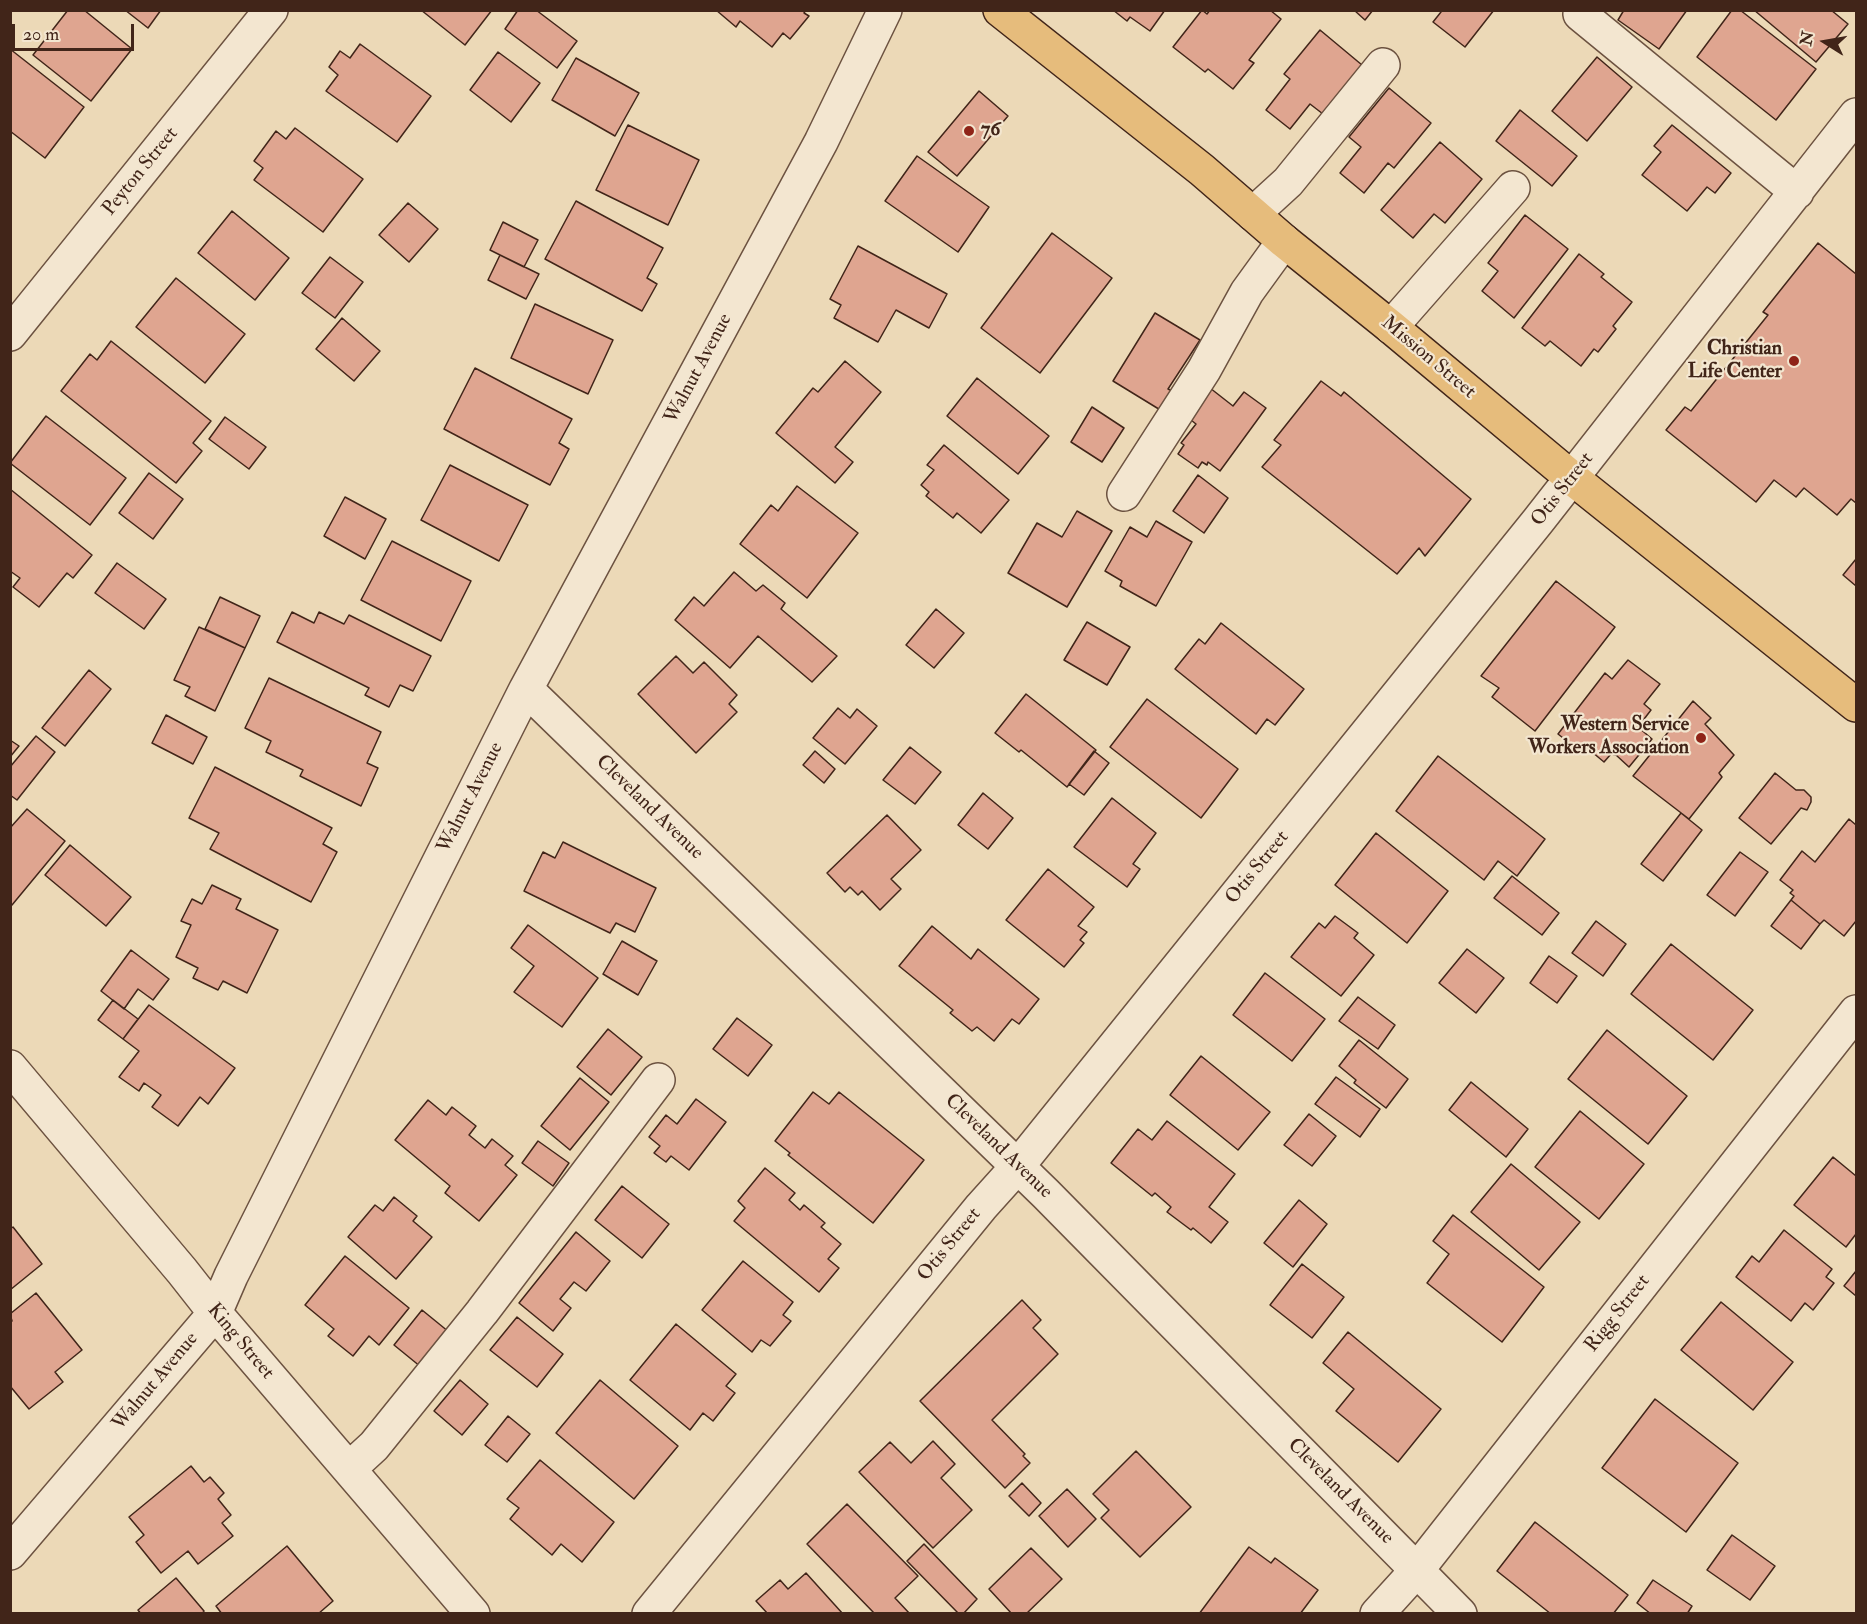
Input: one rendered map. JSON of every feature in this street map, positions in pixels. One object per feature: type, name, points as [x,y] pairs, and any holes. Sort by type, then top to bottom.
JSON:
[{"type":"highway","name":"Mission Street","points":[[1000,10],[1202,170],[1284,242],[1572,478],[1857,705]]},
{"type":"street","name":"Peyton Street","points":[[10,334],[271,10]]},
{"type":"street","name":"Walnut Avenue","points":[[10,1553],[215,1313],[236,1265],[526,689],[821,141],[885,10]]},
{"type":"street","points":[[1580,14],[1797,192]]},
{"type":"street","points":[[1253,214],[1288,182],[1383,66]]},
{"type":"street","name":"Otis Street","points":[[649,1614],[981,1207],[1017,1167],[1572,478],[1857,115]]},
{"type":"street","points":[[1390,327],[1513,188]]},
{"type":"street","points":[[1124,494],[1204,370],[1247,292],[1284,242]]},
{"type":"street","name":"Cleveland Avenue","points":[[526,689],[1017,1167],[1460,1614]]},
{"type":"street","name":"Rigg Street","points":[[1377,1614],[1417,1570],[1857,1012]]},
{"type":"street","name":"King Street","points":[[10,1068],[175,1262],[215,1313],[473,1614]]},
{"type":"street","points":[[349,1469],[374,1446],[482,1312],[658,1080]]},
{"type":"building","points":[[68,10],[84,10],[132,49],[91,101],[33,55]]},
{"type":"building","points":[[125,10],[161,10],[148,28]]},
{"type":"building","points":[[421,10],[492,10],[465,45]]},
{"type":"building","points":[[518,10],[536,10],[577,41],[557,68],[505,29]]},
{"type":"building","points":[[716,10],[806,10],[804,13],[809,16],[790,39],[783,33],[772,47],[740,21],[736,27]]},
{"type":"building","points":[[1113,10],[1165,10],[1150,31],[1130,17],[1127,21]]},
{"type":"building","points":[[1202,10],[1207,14],[1210,10],[1270,10],[1281,19],[1249,60],[1254,63],[1233,89],[1208,69],[1205,72],[1173,47]]},
{"type":"building","points":[[1354,10],[1373,10],[1365,20]]},
{"type":"building","points":[[1438,10],[1494,10],[1465,47],[1433,22],[1441,12]]},
{"type":"building","points":[[1624,10],[1687,10],[1659,49],[1618,20]]},
{"type":"building","points":[[1732,10],[1740,10],[1816,69],[1776,120],[1697,57]]},
{"type":"building","points":[[1754,10],[1831,10],[1848,24],[1816,62]]},
{"type":"building","points":[[1320,30],[1362,65],[1323,114],[1310,104],[1290,129],[1266,110],[1290,79],[1284,74]]},
{"type":"building","points":[[360,44],[431,96],[397,142],[326,91],[338,75],[329,67],[340,51],[350,58]]},
{"type":"building","points":[[10,49],[84,107],[45,158],[10,131]]},
{"type":"building","points":[[498,52],[540,83],[511,122],[470,90]]},
{"type":"building","points":[[1597,57],[1632,87],[1587,141],[1552,111]]},
{"type":"building","points":[[576,58],[639,93],[615,136],[552,100]]},
{"type":"building","points":[[1389,88],[1431,123],[1394,168],[1388,163],[1364,193],[1340,173],[1361,147],[1349,137]]},
{"type":"building","points":[[979,91],[1008,116],[957,176],[928,152]]},
{"type":"building","points":[[1520,110],[1577,156],[1552,186],[1496,141]]},
{"type":"building","points":[[628,125],[699,160],[668,225],[596,190]]},
{"type":"building","points":[[1672,125],[1731,173],[1715,193],[1707,187],[1687,211],[1642,175],[1661,152],[1654,146]]},
{"type":"building","points":[[295,128],[363,179],[323,232],[254,180],[263,168],[254,161],[276,131],[286,139]]},
{"type":"building","points":[[1440,142],[1482,179],[1445,223],[1434,214],[1413,238],[1381,210]]},
{"type":"building","points":[[917,156],[989,207],[958,252],[885,201]]},
{"type":"building","points":[[576,201],[663,248],[647,278],[657,284],[642,311],[545,259]]},
{"type":"building","points":[[408,203],[438,229],[409,262],[379,235]]},
{"type":"building","points":[[232,211],[289,258],[255,300],[198,253]]},
{"type":"building","points":[[1525,215],[1568,249],[1514,318],[1482,291],[1498,271],[1488,263]]},
{"type":"building","points":[[503,222],[538,240],[524,267],[490,250]]},
{"type":"building","points":[[1052,233],[1112,278],[1040,373],[981,328]]},
{"type":"building","name":"Christian Life Center","points":[[1818,243],[1856,274],[1856,503],[1851,499],[1837,515],[1804,488],[1796,497],[1774,480],[1756,502],[1666,430],[1685,407],[1691,411],[1768,315],[1763,312]]},
{"type":"building","points":[[858,246],[947,294],[929,328],[896,310],[878,342],[834,318],[841,305],[830,299]]},
{"type":"building","points":[[1579,254],[1604,274],[1601,277],[1632,302],[1613,326],[1616,329],[1598,352],[1594,349],[1581,366],[1550,341],[1545,346],[1522,328]]},
{"type":"building","points":[[500,255],[539,274],[526,299],[488,280]]},
{"type":"building","points":[[330,257],[363,282],[335,318],[302,293]]},
{"type":"building","points":[[176,278],[245,334],[205,383],[136,327]]},
{"type":"building","points":[[535,304],[613,340],[588,394],[511,358]]},
{"type":"building","points":[[1155,313],[1200,340],[1168,389],[1174,392],[1162,411],[1113,381]]},
{"type":"building","points":[[342,318],[380,351],[354,381],[316,349]]},
{"type":"building","points":[[111,341],[211,421],[193,443],[202,451],[176,483],[61,391],[90,354],[97,360]]},
{"type":"building","points":[[845,361],[881,392],[835,447],[853,462],[835,483],[776,433],[813,388],[818,392]]},
{"type":"building","points":[[475,368],[572,419],[559,443],[569,449],[550,485],[444,429]]},
{"type":"building","points":[[977,378],[1049,436],[1018,474],[947,416]]},
{"type":"building","points":[[1321,381],[1341,396],[1344,392],[1471,499],[1425,556],[1419,548],[1397,574],[1262,467],[1281,445],[1274,440]]},
{"type":"building","points":[[1210,388],[1233,406],[1244,392],[1266,408],[1220,471],[1208,462],[1207,465],[1202,462],[1198,468],[1178,454],[1184,445],[1181,443],[1196,424],[1191,420],[1198,410],[1195,408]]},
{"type":"building","points":[[1092,407],[1124,428],[1102,462],[1071,442]]},
{"type":"building","points":[[46,416],[126,478],[90,525],[10,463]]},
{"type":"building","points":[[225,417],[266,447],[249,469],[209,439]]},
{"type":"building","points":[[944,445],[1009,500],[981,533],[957,513],[953,518],[926,496],[929,492],[921,485],[934,470],[927,465]]},
{"type":"building","points":[[450,465],[528,505],[499,561],[421,520]]},
{"type":"building","points":[[149,473],[183,499],[153,539],[119,513]]},
{"type":"building","points":[[1198,475],[1228,498],[1204,533],[1173,511]]},
{"type":"building","points":[[797,486],[858,533],[807,598],[740,544],[771,505],[778,511]]},
{"type":"building","points":[[10,489],[92,555],[73,578],[67,573],[39,607],[13,587],[20,578],[10,571]]},
{"type":"building","points":[[345,497],[386,519],[365,559],[324,536]]},
{"type":"building","points":[[1077,511],[1112,531],[1067,607],[1008,573],[1037,523],[1062,537]]},
{"type":"building","points":[[1156,521],[1192,542],[1156,606],[1120,586],[1122,581],[1105,571],[1130,527],[1147,537]]},
{"type":"building","points":[[392,541],[471,581],[441,641],[361,600]]},
{"type":"building","points":[[1856,559],[1856,586],[1843,575]]},
{"type":"building","points":[[117,563],[166,599],[144,629],[95,593]]},
{"type":"building","points":[[734,572],[756,591],[763,585],[785,603],[781,609],[837,656],[812,682],[758,636],[730,668],[675,620],[694,597],[704,606]]},
{"type":"building","points":[[1556,581],[1615,627],[1535,731],[1492,697],[1499,688],[1481,676]]},
{"type":"building","points":[[220,597],[260,616],[245,648],[205,629]]},
{"type":"building","points":[[936,609],[964,633],[934,668],[906,645]]},
{"type":"building","points":[[292,612],[314,623],[319,612],[344,624],[349,615],[431,656],[413,691],[400,685],[389,707],[365,695],[369,688],[277,642]]},
{"type":"building","points":[[1087,622],[1130,647],[1107,685],[1064,660]]},
{"type":"building","points":[[1221,623],[1304,689],[1275,725],[1267,719],[1256,734],[1175,669],[1199,639],[1205,644]]},
{"type":"building","points":[[199,627],[245,648],[215,711],[185,696],[190,687],[174,680]]},
{"type":"building","points":[[676,656],[693,673],[704,662],[737,695],[729,704],[737,712],[696,753],[638,694]]},
{"type":"building","points":[[1628,660],[1660,684],[1644,704],[1651,710],[1638,727],[1652,739],[1629,767],[1616,755],[1611,754],[1604,762],[1586,747],[1582,753],[1558,734],[1605,673],[1612,679]]},
{"type":"building","points":[[89,670],[111,689],[65,746],[42,728]]},
{"type":"building","points":[[269,678],[381,732],[367,763],[378,768],[361,806],[300,776],[303,770],[266,752],[271,741],[245,728]]},
{"type":"building","points":[[1026,694],[1096,750],[1067,787],[1021,750],[1019,752],[995,733]]},
{"type":"building","points":[[1147,699],[1238,769],[1201,818],[1110,747]]},
{"type":"building","points":[[1693,701],[1711,718],[1705,724],[1734,755],[1719,773],[1722,777],[1689,819],[1633,776]]},
{"type":"building","points":[[838,708],[850,718],[857,709],[877,726],[845,764],[813,738]]},
{"type":"building","points":[[166,715],[207,737],[193,764],[152,743]]},
{"type":"building","points":[[36,736],[55,752],[17,800],[10,795],[10,767]]},
{"type":"building","points":[[10,740],[19,746],[10,757]]},
{"type":"building","points":[[910,747],[941,772],[915,804],[883,780]]},
{"type":"building","points":[[815,751],[835,769],[824,783],[803,765]]},
{"type":"building","points":[[1094,751],[1109,763],[1084,795],[1069,784]]},
{"type":"building","points":[[1438,756],[1545,839],[1517,876],[1498,861],[1484,880],[1396,811]]},
{"type":"building","points":[[215,767],[332,828],[323,844],[337,852],[311,902],[210,849],[219,833],[189,818]]},
{"type":"building","points":[[1775,773],[1796,790],[1804,790],[1811,797],[1811,802],[1807,810],[1801,808],[1771,844],[1739,818]]},
{"type":"building","points":[[983,793],[1013,818],[988,849],[958,825]]},
{"type":"building","points":[[1112,798],[1156,833],[1133,864],[1140,869],[1127,887],[1074,847]]},
{"type":"building","points":[[27,809],[65,841],[12,905],[10,904],[10,828]]},
{"type":"building","points":[[1681,813],[1702,830],[1663,881],[1641,864]]},
{"type":"building","points":[[887,815],[921,850],[891,879],[901,889],[880,910],[862,891],[858,895],[850,887],[845,892],[827,873]]},
{"type":"building","points":[[1849,819],[1856,825],[1856,921],[1844,936],[1824,920],[1820,924],[1791,900],[1794,896],[1790,893],[1793,890],[1780,880],[1802,851],[1815,862]]},
{"type":"building","points":[[1376,833],[1448,891],[1407,943],[1335,885]]},
{"type":"building","points":[[563,842],[656,888],[635,932],[616,923],[610,933],[524,891],[543,852],[555,858]]},
{"type":"building","points":[[70,845],[131,897],[106,926],[45,875]]},
{"type":"building","points":[[1740,852],[1768,872],[1735,916],[1707,895]]},
{"type":"building","points":[[1048,869],[1094,907],[1078,926],[1087,932],[1080,940],[1084,943],[1064,967],[1006,920]]},
{"type":"building","points":[[1512,876],[1559,913],[1542,935],[1494,898]]},
{"type":"building","points":[[212,885],[241,899],[236,909],[278,930],[247,993],[223,981],[218,990],[193,978],[198,968],[176,957],[191,925],[181,921],[192,899],[202,904]]},
{"type":"building","points":[[1791,900],[1820,924],[1801,949],[1771,926]]},
{"type":"building","points":[[1335,916],[1358,933],[1354,938],[1374,955],[1341,996],[1291,957],[1319,923],[1325,928]]},
{"type":"building","points":[[1596,921],[1626,944],[1603,976],[1572,953]]},
{"type":"building","points":[[528,925],[598,978],[562,1027],[514,992],[534,966],[511,948]]},
{"type":"building","points":[[932,926],[971,959],[978,949],[1039,999],[1019,1024],[1012,1019],[994,1041],[977,1027],[972,1031],[950,1013],[953,1010],[899,966]]},
{"type":"building","points":[[622,941],[657,961],[638,995],[603,974]]},
{"type":"building","points":[[1671,944],[1753,1010],[1713,1060],[1631,994]]},
{"type":"building","points":[[1467,949],[1504,978],[1476,1013],[1439,983]]},
{"type":"building","points":[[131,950],[169,979],[153,1000],[138,989],[124,1009],[101,991]]},
{"type":"building","points":[[1549,956],[1577,976],[1557,1003],[1530,983]]},
{"type":"building","points":[[1265,973],[1325,1019],[1292,1061],[1233,1015]]},
{"type":"building","points":[[1358,997],[1395,1025],[1378,1049],[1339,1021]]},
{"type":"building","points":[[113,1000],[138,1019],[123,1039],[98,1020]]},
{"type":"building","points":[[149,1005],[235,1068],[208,1104],[200,1097],[178,1126],[152,1107],[161,1095],[144,1083],[139,1091],[119,1077],[139,1051],[123,1039]]},
{"type":"building","points":[[737,1018],[772,1045],[748,1076],[713,1049]]},
{"type":"building","points":[[608,1029],[642,1057],[611,1095],[577,1067]]},
{"type":"building","points":[[1607,1030],[1687,1096],[1648,1144],[1568,1079]]},
{"type":"building","points":[[1359,1040],[1408,1079],[1386,1108],[1354,1083],[1356,1080],[1339,1066]]},
{"type":"building","points":[[1201,1056],[1270,1112],[1238,1150],[1170,1095]]},
{"type":"building","points":[[1336,1077],[1380,1109],[1360,1137],[1315,1104]]},
{"type":"building","points":[[580,1078],[609,1102],[570,1150],[541,1126]]},
{"type":"building","points":[[1471,1082],[1528,1129],[1506,1157],[1449,1110]]},
{"type":"building","points":[[813,1092],[829,1104],[839,1092],[924,1160],[873,1223],[788,1155],[790,1153],[775,1141]]},
{"type":"building","points":[[696,1099],[726,1122],[689,1170],[671,1156],[666,1162],[654,1153],[660,1146],[649,1137],[666,1115],[677,1124]]},
{"type":"building","points":[[428,1100],[446,1115],[452,1107],[476,1126],[469,1135],[485,1148],[492,1139],[513,1156],[505,1165],[517,1175],[479,1221],[445,1193],[450,1186],[395,1140]]},
{"type":"building","points":[[1580,1111],[1644,1164],[1599,1219],[1535,1167]]},
{"type":"building","points":[[1309,1114],[1336,1136],[1312,1166],[1284,1145]]},
{"type":"building","points":[[1167,1121],[1235,1174],[1209,1207],[1228,1222],[1211,1243],[1193,1228],[1191,1230],[1167,1212],[1171,1207],[1155,1193],[1152,1196],[1111,1163],[1138,1129],[1152,1140]]},
{"type":"building","points":[[538,1141],[569,1163],[553,1186],[522,1163]]},
{"type":"building","points":[[1833,1157],[1856,1176],[1856,1234],[1846,1247],[1794,1205]]},
{"type":"building","points":[[1511,1164],[1580,1222],[1539,1270],[1471,1212]]},
{"type":"building","points":[[765,1168],[795,1193],[789,1200],[800,1210],[804,1205],[825,1223],[821,1227],[841,1244],[828,1259],[839,1268],[819,1292],[734,1221],[745,1208],[738,1201]]},
{"type":"building","points":[[622,1186],[669,1224],[642,1258],[595,1220]]},
{"type":"building","points":[[394,1197],[417,1216],[413,1221],[432,1237],[396,1279],[348,1237],[375,1205],[383,1211]]},
{"type":"building","points":[[1299,1200],[1327,1224],[1293,1267],[1264,1243]]},
{"type":"building","points":[[1453,1215],[1544,1287],[1502,1342],[1427,1283],[1449,1254],[1433,1241]]},
{"type":"building","points":[[13,1227],[42,1264],[10,1290],[10,1229]]},
{"type":"building","points":[[1784,1230],[1832,1269],[1826,1277],[1834,1283],[1813,1310],[1805,1303],[1791,1321],[1736,1277],[1752,1256],[1759,1262]]},
{"type":"building","points":[[576,1232],[610,1261],[586,1291],[574,1282],[560,1299],[571,1308],[553,1331],[519,1303]]},
{"type":"building","points":[[345,1256],[409,1308],[379,1345],[369,1336],[353,1356],[328,1336],[334,1329],[305,1305]]},
{"type":"building","points":[[743,1261],[793,1302],[783,1315],[791,1321],[770,1346],[761,1340],[752,1352],[702,1310]]},
{"type":"building","points":[[1302,1264],[1344,1297],[1312,1338],[1270,1305]]},
{"type":"building","points":[[1856,1271],[1856,1296],[1844,1286]]},
{"type":"building","points":[[36,1293],[82,1350],[55,1372],[63,1382],[29,1409],[10,1386],[10,1323],[12,1321],[10,1314]]},
{"type":"building","points":[[1022,1300],[1041,1320],[1033,1328],[1058,1354],[992,1420],[1025,1454],[1023,1456],[1030,1463],[1005,1488],[920,1401]]},
{"type":"building","points":[[1721,1302],[1793,1362],[1753,1410],[1681,1350]]},
{"type":"building","points":[[422,1310],[449,1332],[421,1367],[394,1345]]},
{"type":"building","points":[[517,1317],[563,1354],[537,1387],[490,1350]]},
{"type":"building","points":[[676,1324],[736,1374],[726,1386],[735,1393],[713,1421],[703,1413],[690,1430],[630,1380]]},
{"type":"building","points":[[1348,1332],[1441,1409],[1398,1462],[1336,1411],[1354,1389],[1323,1363]]},
{"type":"building","points":[[460,1380],[488,1404],[462,1435],[434,1411]]},
{"type":"building","points":[[600,1380],[678,1446],[634,1499],[556,1433]]},
{"type":"building","points":[[1655,1399],[1738,1463],[1686,1532],[1602,1468]]},
{"type":"building","points":[[508,1416],[530,1434],[507,1462],[485,1445]]},
{"type":"building","points":[[933,1441],[955,1464],[941,1478],[972,1510],[933,1548],[859,1472],[890,1442],[911,1463]]},
{"type":"building","points":[[1136,1451],[1191,1507],[1140,1557],[1101,1518],[1109,1510],[1093,1494]]},
{"type":"building","points":[[540,1460],[614,1522],[582,1562],[561,1544],[552,1555],[510,1519],[519,1508],[507,1499]]},
{"type":"building","points":[[191,1466],[204,1482],[210,1477],[224,1493],[218,1499],[231,1515],[222,1523],[233,1536],[198,1564],[188,1551],[161,1573],[136,1542],[144,1535],[129,1517]]},
{"type":"building","points":[[1022,1483],[1041,1503],[1029,1516],[1009,1496]]},
{"type":"building","points":[[1067,1489],[1096,1519],[1068,1547],[1039,1516]]},
{"type":"building","points":[[847,1504],[918,1576],[895,1598],[910,1614],[875,1614],[807,1544]]},
{"type":"building","points":[[1535,1522],[1628,1595],[1613,1614],[1551,1614],[1497,1571]]},
{"type":"building","points":[[1732,1535],[1775,1566],[1750,1600],[1707,1570]]},
{"type":"building","points":[[924,1544],[977,1599],[963,1614],[959,1614],[907,1561]]},
{"type":"building","points":[[287,1546],[333,1601],[318,1614],[222,1614],[216,1606]]},
{"type":"building","points":[[1249,1547],[1271,1563],[1275,1558],[1318,1590],[1300,1614],[1199,1614]]},
{"type":"building","points":[[1031,1548],[1062,1579],[1026,1614],[1012,1614],[989,1589]]},
{"type":"building","points":[[806,1573],[843,1614],[768,1614],[756,1601],[780,1580],[788,1589]]},
{"type":"building","points":[[176,1578],[204,1611],[202,1614],[141,1614],[138,1610]]},
{"type":"building","points":[[1653,1580],[1692,1606],[1687,1614],[1651,1614],[1637,1603]]},
{"type":"place","name":"76","points":[[969,131]]},
{"type":"place","name":"Christian Life Center","points":[[1794,361]]},
{"type":"place","name":"Western Service Workers Association","points":[[1701,738]]}]
